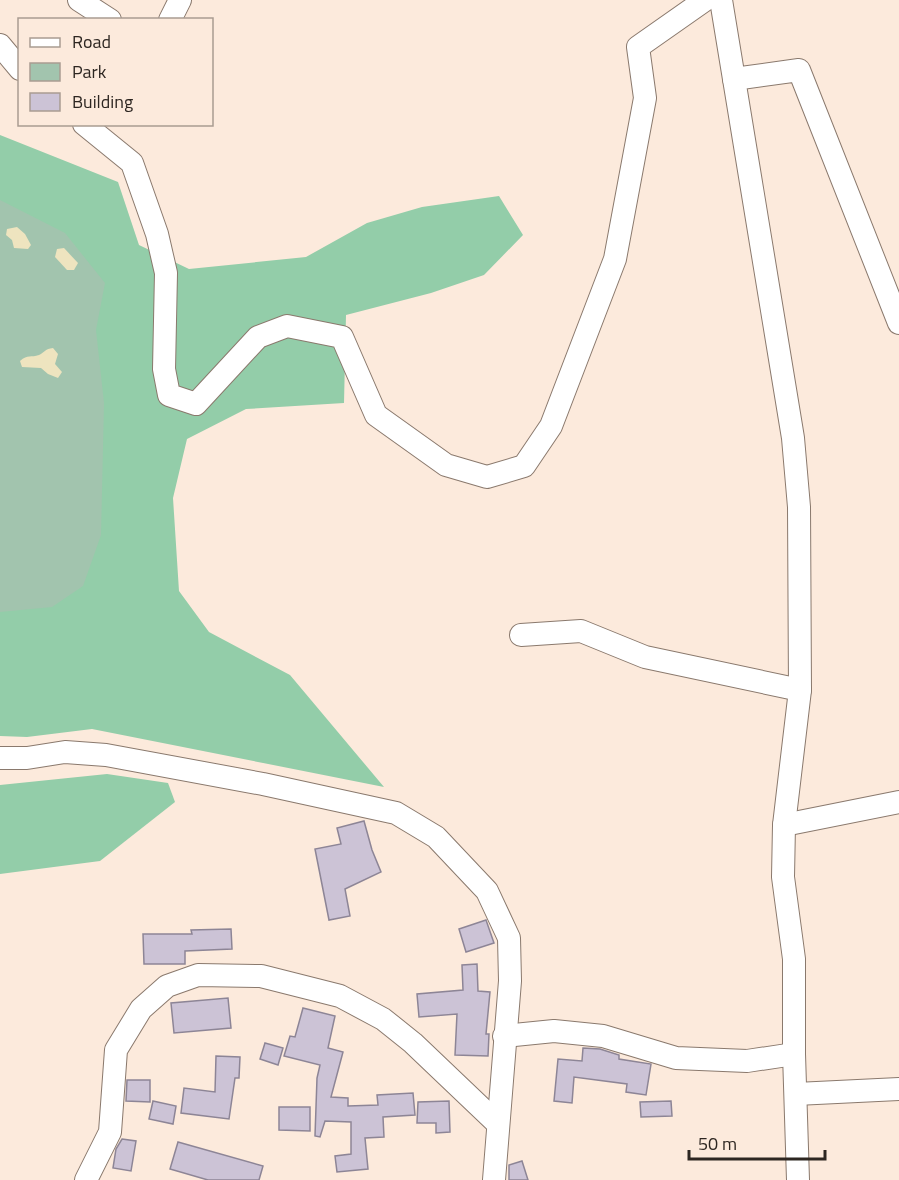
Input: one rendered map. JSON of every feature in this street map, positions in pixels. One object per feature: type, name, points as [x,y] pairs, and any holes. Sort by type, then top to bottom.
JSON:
[{"type":"street","points":[[79,0],[107,18]]},
{"type":"street","points":[[171,18],[180,0]]},
{"type":"street","points":[[86,126],[132,164],[157,234],[166,273],[164,369],[169,395],[196,404],[258,337],[288,326],[342,337],[376,415],[446,465],[487,477],[524,466],[551,426],[615,259],[645,98],[638,47],[705,0]]},
{"type":"street","points":[[721,0],[793,438],[799,507],[800,690],[784,825],[783,877],[794,959],[798,1180]]},
{"type":"street","points":[[0,45],[18,67]]},
{"type":"street","points":[[734,79],[799,70],[899,322]]},
{"type":"street","points":[[521,635],[581,631],[645,657],[800,690]]},
{"type":"street","points":[[0,758],[27,758],[65,752],[106,755],[263,784],[396,813],[436,837],[487,891],[509,938],[510,981],[494,1180]]},
{"type":"street","points":[[784,825],[899,802]]},
{"type":"street","points":[[86,1180],[111,1132],[116,1050],[141,1009],[167,986],[198,975],[261,976],[340,996],[383,1019],[413,1043],[498,1124]]},
{"type":"street","points":[[504,1036],[554,1031],[603,1036],[676,1058],[747,1061],[794,1054]]},
{"type":"street","points":[[796,1094],[899,1089]]},
{"type":"green space","points":[[0,135],[118,182],[139,245],[189,269],[306,257],[367,223],[422,207],[499,196],[523,235],[484,275],[431,293],[346,315],[344,403],[246,409],[187,439],[173,498],[179,591],[209,632],[290,675],[384,787],[92,729],[27,737],[0,736],[0,612],[52,607],[83,586],[101,535],[104,403],[96,330],[105,283],[65,233],[0,200]]},
{"type":"green space","points":[[0,182],[78,218],[122,277],[122,406],[96,599],[0,627]]},
{"type":"green space","points":[[107,774],[168,783],[175,802],[100,861],[0,874],[0,785]]},
{"type":"sand","points":[[17,227],[25,234],[31,245],[28,249],[14,248],[12,240],[6,235],[7,229]]},
{"type":"sand","points":[[64,248],[78,263],[74,270],[67,270],[55,257],[57,249]]},
{"type":"sand","points":[[53,348],[58,354],[55,364],[62,372],[58,378],[41,368],[22,367],[20,361],[23,359]]},
{"type":"building","points":[[364,821],[381,872],[345,889],[350,916],[329,920],[315,849],[341,844],[337,828]]},
{"type":"building","points":[[486,920],[494,943],[466,952],[459,929]]},
{"type":"building","points":[[231,929],[232,949],[185,951],[185,964],[144,964],[143,934],[192,934],[191,930]]},
{"type":"building","points":[[477,964],[478,991],[490,992],[486,1034],[489,1034],[488,1056],[455,1055],[457,1014],[419,1017],[417,994],[463,990],[462,965]]},
{"type":"building","points":[[228,998],[231,1028],[174,1033],[171,1003]]},
{"type":"building","points":[[303,1008],[335,1016],[328,1048],[343,1052],[331,1097],[348,1098],[348,1106],[378,1105],[377,1095],[413,1093],[415,1115],[383,1117],[384,1137],[365,1138],[368,1169],[337,1172],[335,1156],[351,1154],[351,1122],[325,1121],[320,1137],[315,1136],[317,1078],[320,1065],[284,1056],[290,1036],[295,1037]]},
{"type":"building","points":[[265,1043],[283,1048],[278,1065],[260,1059]]},
{"type":"building","points":[[583,1048],[600,1049],[619,1055],[619,1059],[651,1064],[646,1095],[626,1092],[627,1084],[574,1077],[572,1103],[554,1101],[558,1059],[582,1061]]},
{"type":"building","points":[[216,1056],[240,1057],[239,1078],[235,1078],[229,1119],[181,1113],[184,1088],[215,1092]]},
{"type":"building","points":[[127,1080],[150,1080],[150,1102],[126,1101]]},
{"type":"building","points":[[153,1101],[176,1106],[173,1124],[149,1119]]},
{"type":"building","points":[[449,1101],[450,1132],[436,1133],[436,1123],[417,1123],[418,1102]]},
{"type":"building","points":[[671,1101],[672,1116],[641,1117],[640,1102]]},
{"type":"building","points":[[279,1107],[310,1107],[310,1131],[279,1130]]},
{"type":"building","points":[[122,1139],[136,1141],[131,1171],[113,1168],[116,1149]]},
{"type":"building","points":[[178,1142],[263,1166],[259,1180],[208,1180],[170,1169]]},
{"type":"building","points":[[522,1161],[528,1180],[509,1180],[509,1165]]}]
